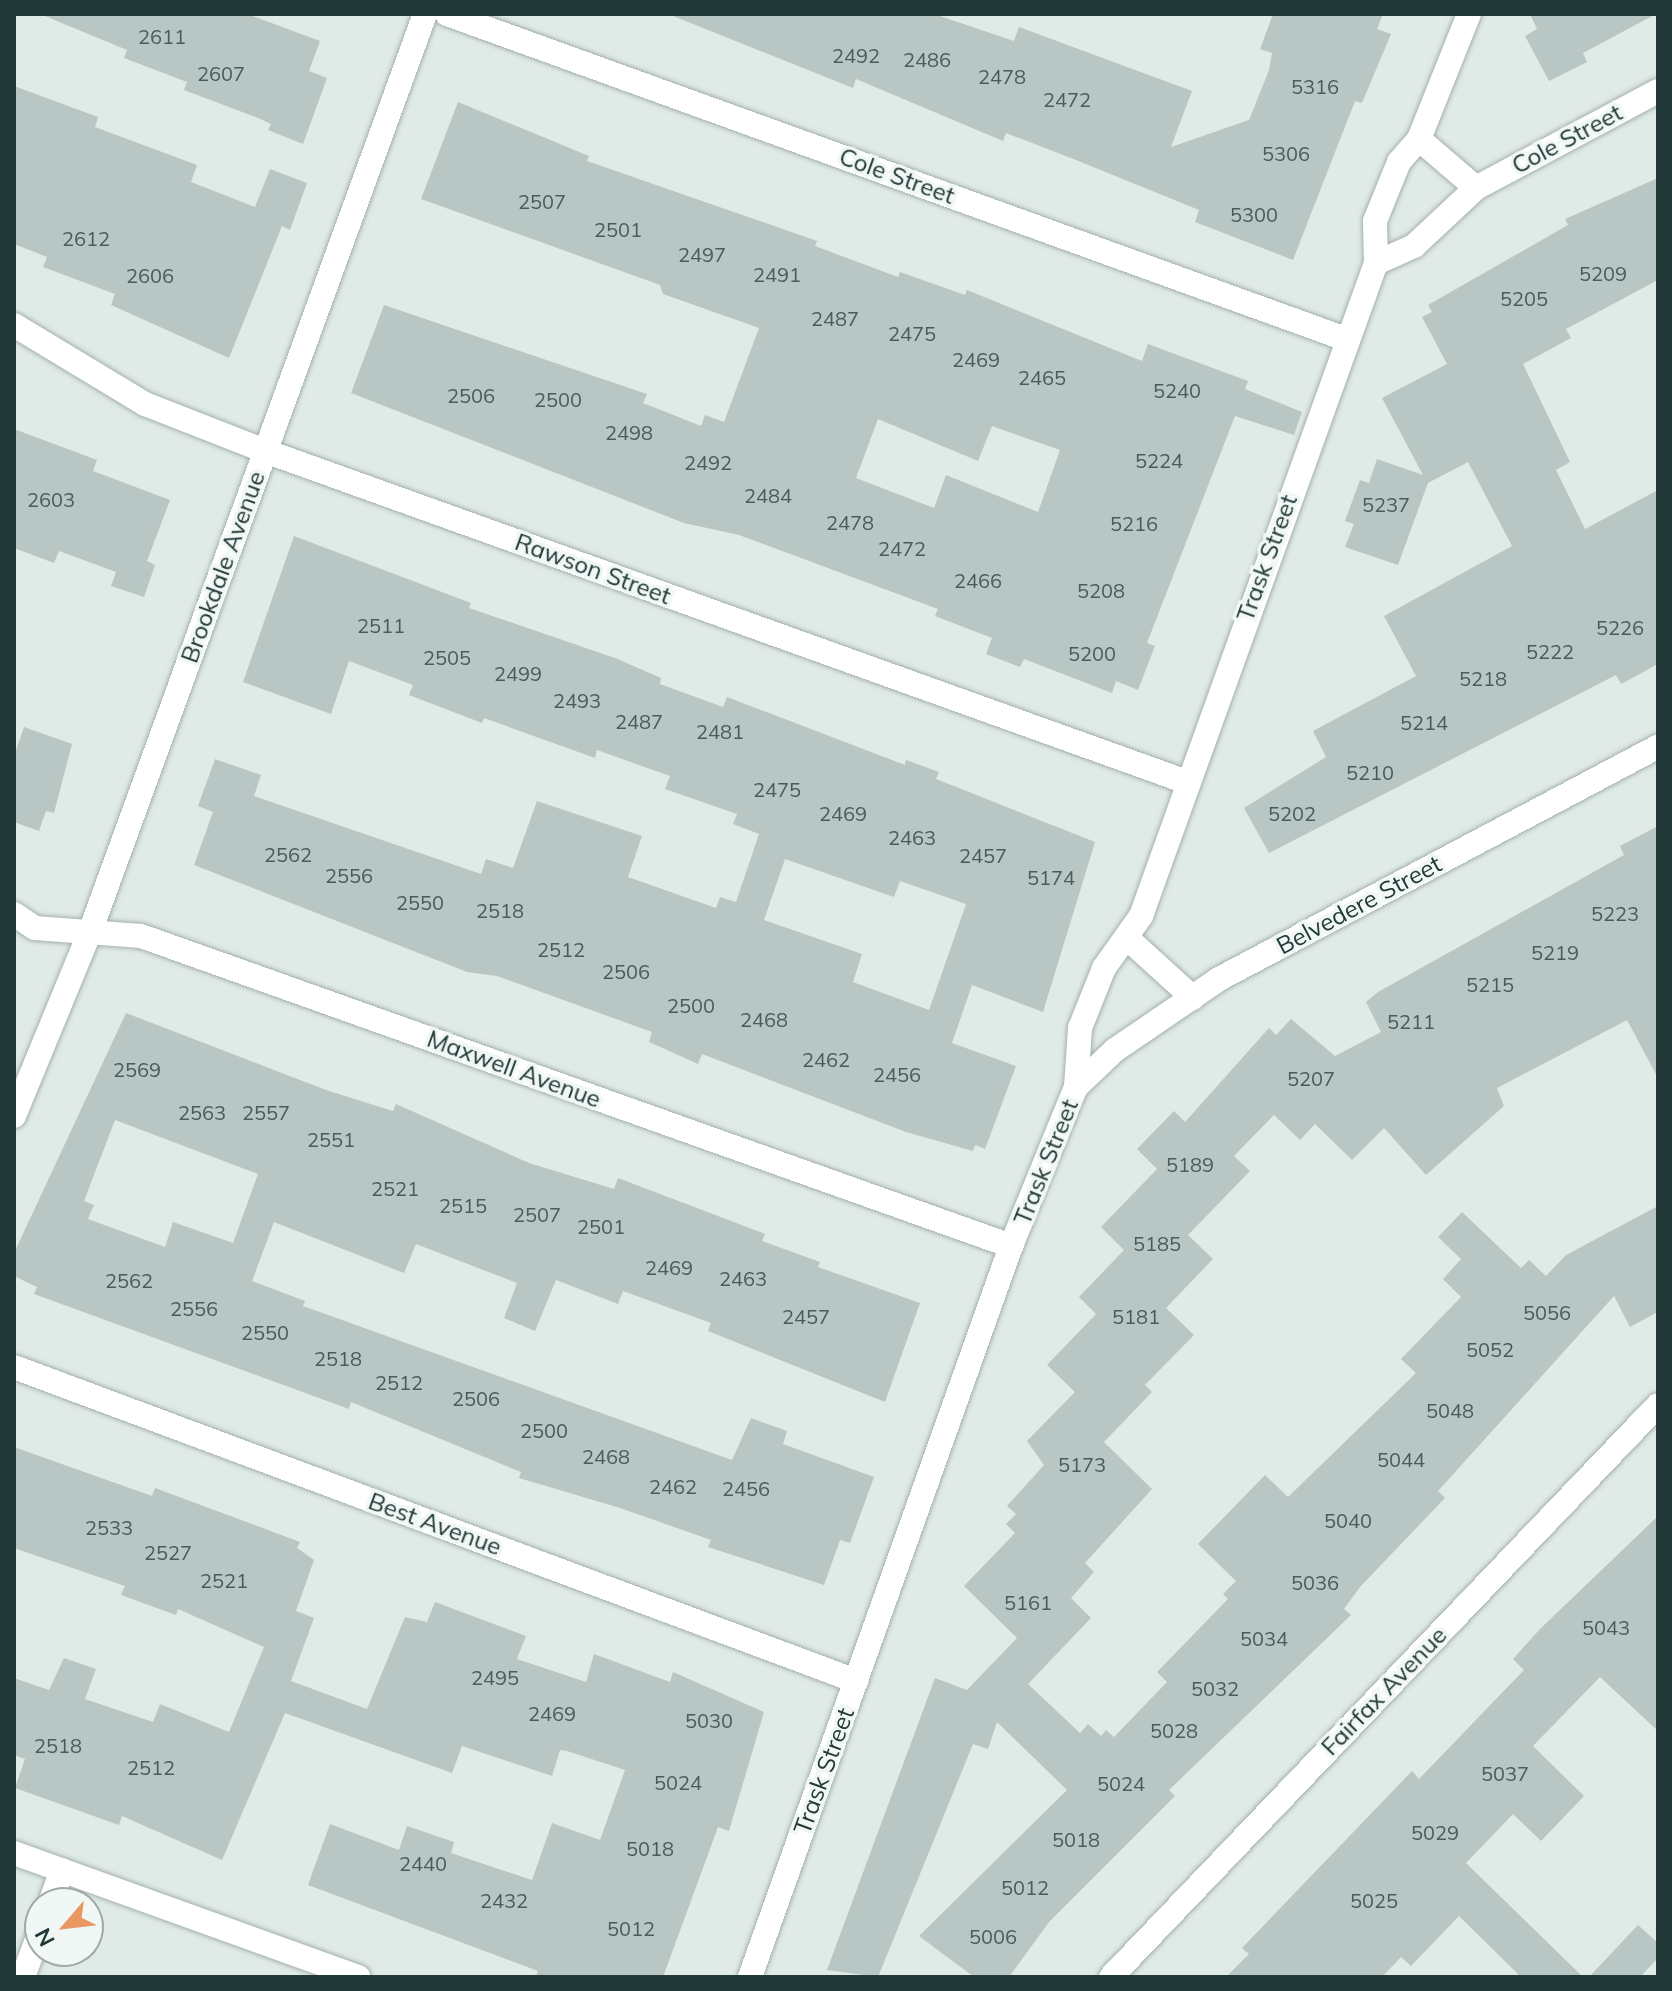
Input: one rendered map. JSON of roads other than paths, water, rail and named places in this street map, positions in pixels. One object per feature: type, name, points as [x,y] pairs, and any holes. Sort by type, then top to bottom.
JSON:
[{"type":"street","name":"Brookdale Avenue","points":[[14,1116],[90,932],[425,14]]},
{"type":"street","name":"Cole Street","points":[[447,14],[1346,339]]},
{"type":"street","name":"Trask Street","points":[[750,1977],[1011,1246],[1076,1087],[1080,1028],[1104,968],[1141,916],[1346,339],[1376,263],[1375,221],[1399,162],[1419,139],[1469,14]]},
{"type":"street","name":"Cole Street","points":[[1476,188],[1658,91]]},
{"type":"street","points":[[1376,263],[1414,246],[1476,188],[1419,139]]},
{"type":"street","name":"Rawson Street","points":[[14,325],[145,404],[265,451],[1187,782]]},
{"type":"street","name":"Belvedere Street","points":[[1076,1087],[1115,1050],[1193,998],[1658,747]]},
{"type":"street","name":"Maxwell Avenue","points":[[14,914],[35,928],[141,936],[1011,1246]]},
{"type":"street","points":[[1127,938],[1193,998]]},
{"type":"street","name":"Best Avenue","points":[[14,1367],[856,1681]]},
{"type":"street","name":"Fairfax Avenue","points":[[1111,1977],[1658,1405]]},
{"type":"street","points":[[14,1853],[358,1977]]},
{"type":"street","points":[[56,1887],[62,1870]]}]
